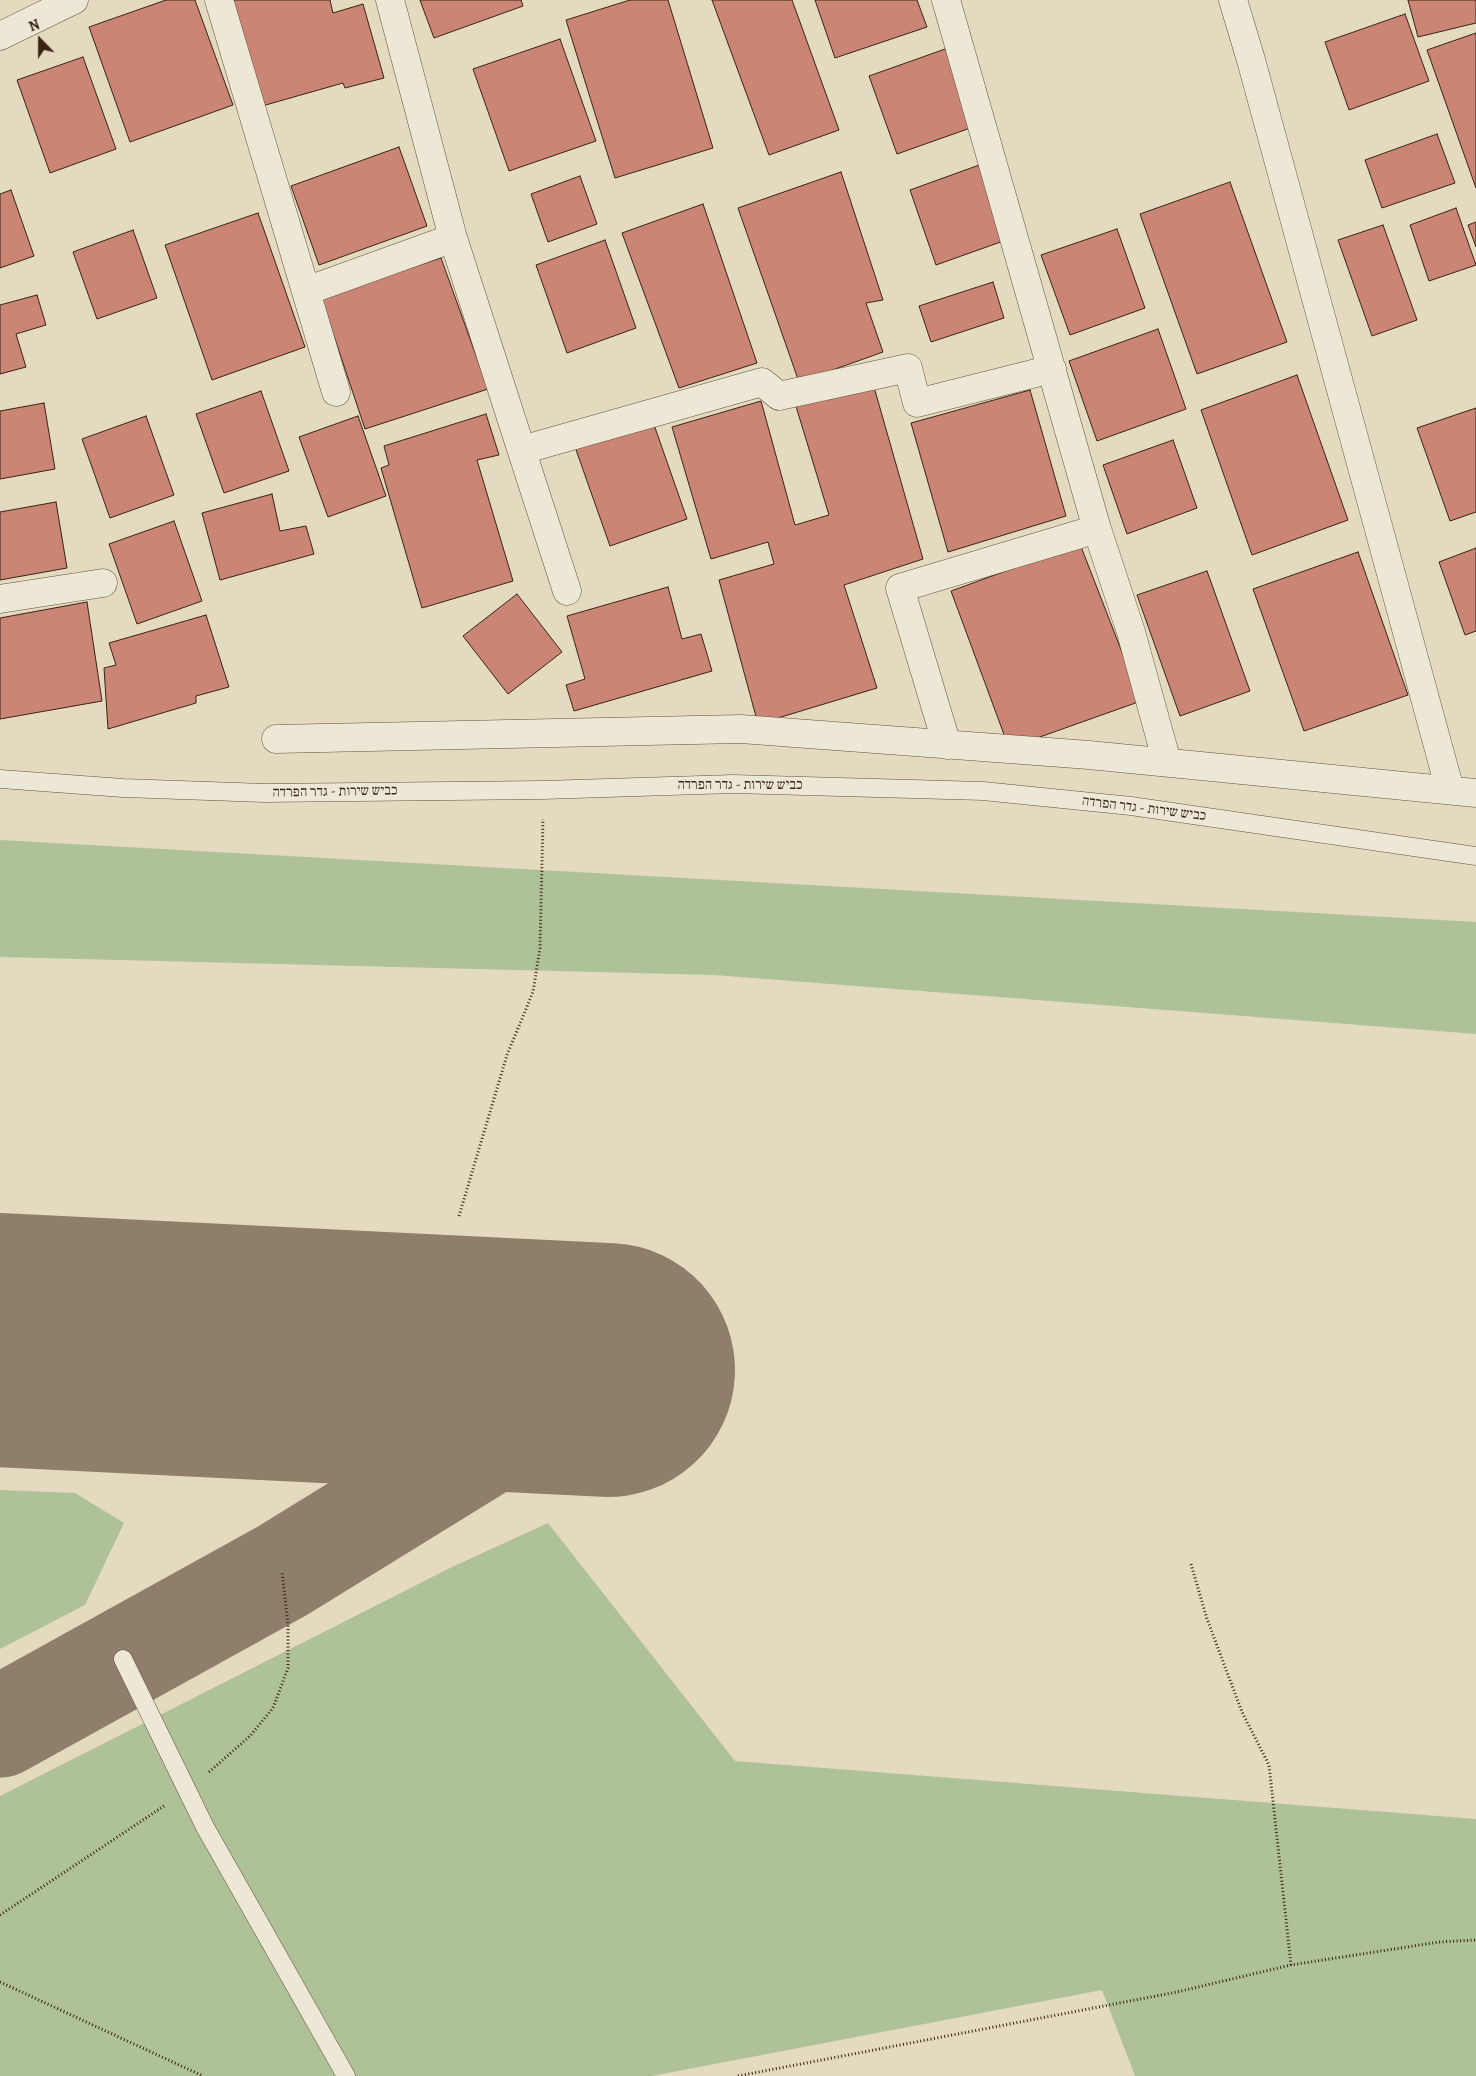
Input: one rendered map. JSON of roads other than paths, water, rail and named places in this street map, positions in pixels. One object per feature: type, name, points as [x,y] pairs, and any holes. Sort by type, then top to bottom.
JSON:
[{"type":"street","points":[[0,36],[74,0]]},
{"type":"street","points":[[219,0],[336,392]]},
{"type":"street","points":[[390,0],[453,238],[568,591]]},
{"type":"street","points":[[946,0],[1097,529],[1131,632],[1167,762]]},
{"type":"street","points":[[276,739],[741,729],[1167,762],[1463,791],[1233,0]]},
{"type":"street","points":[[306,291],[453,238]]},
{"type":"street","points":[[522,450],[762,382],[779,396],[908,368],[917,403],[1052,369]]},
{"type":"street","points":[[947,745],[900,588],[1097,529]]},
{"type":"street","points":[[0,599],[102,583]]},
{"type":"lane","name":"כביש שירות - גדר הפרדה","points":[[0,779],[123,788],[265,793],[543,790],[733,784],[983,792],[1132,806],[1476,856]]},
{"type":"lane","points":[[123,1659],[204,1828],[346,2076]]}]
